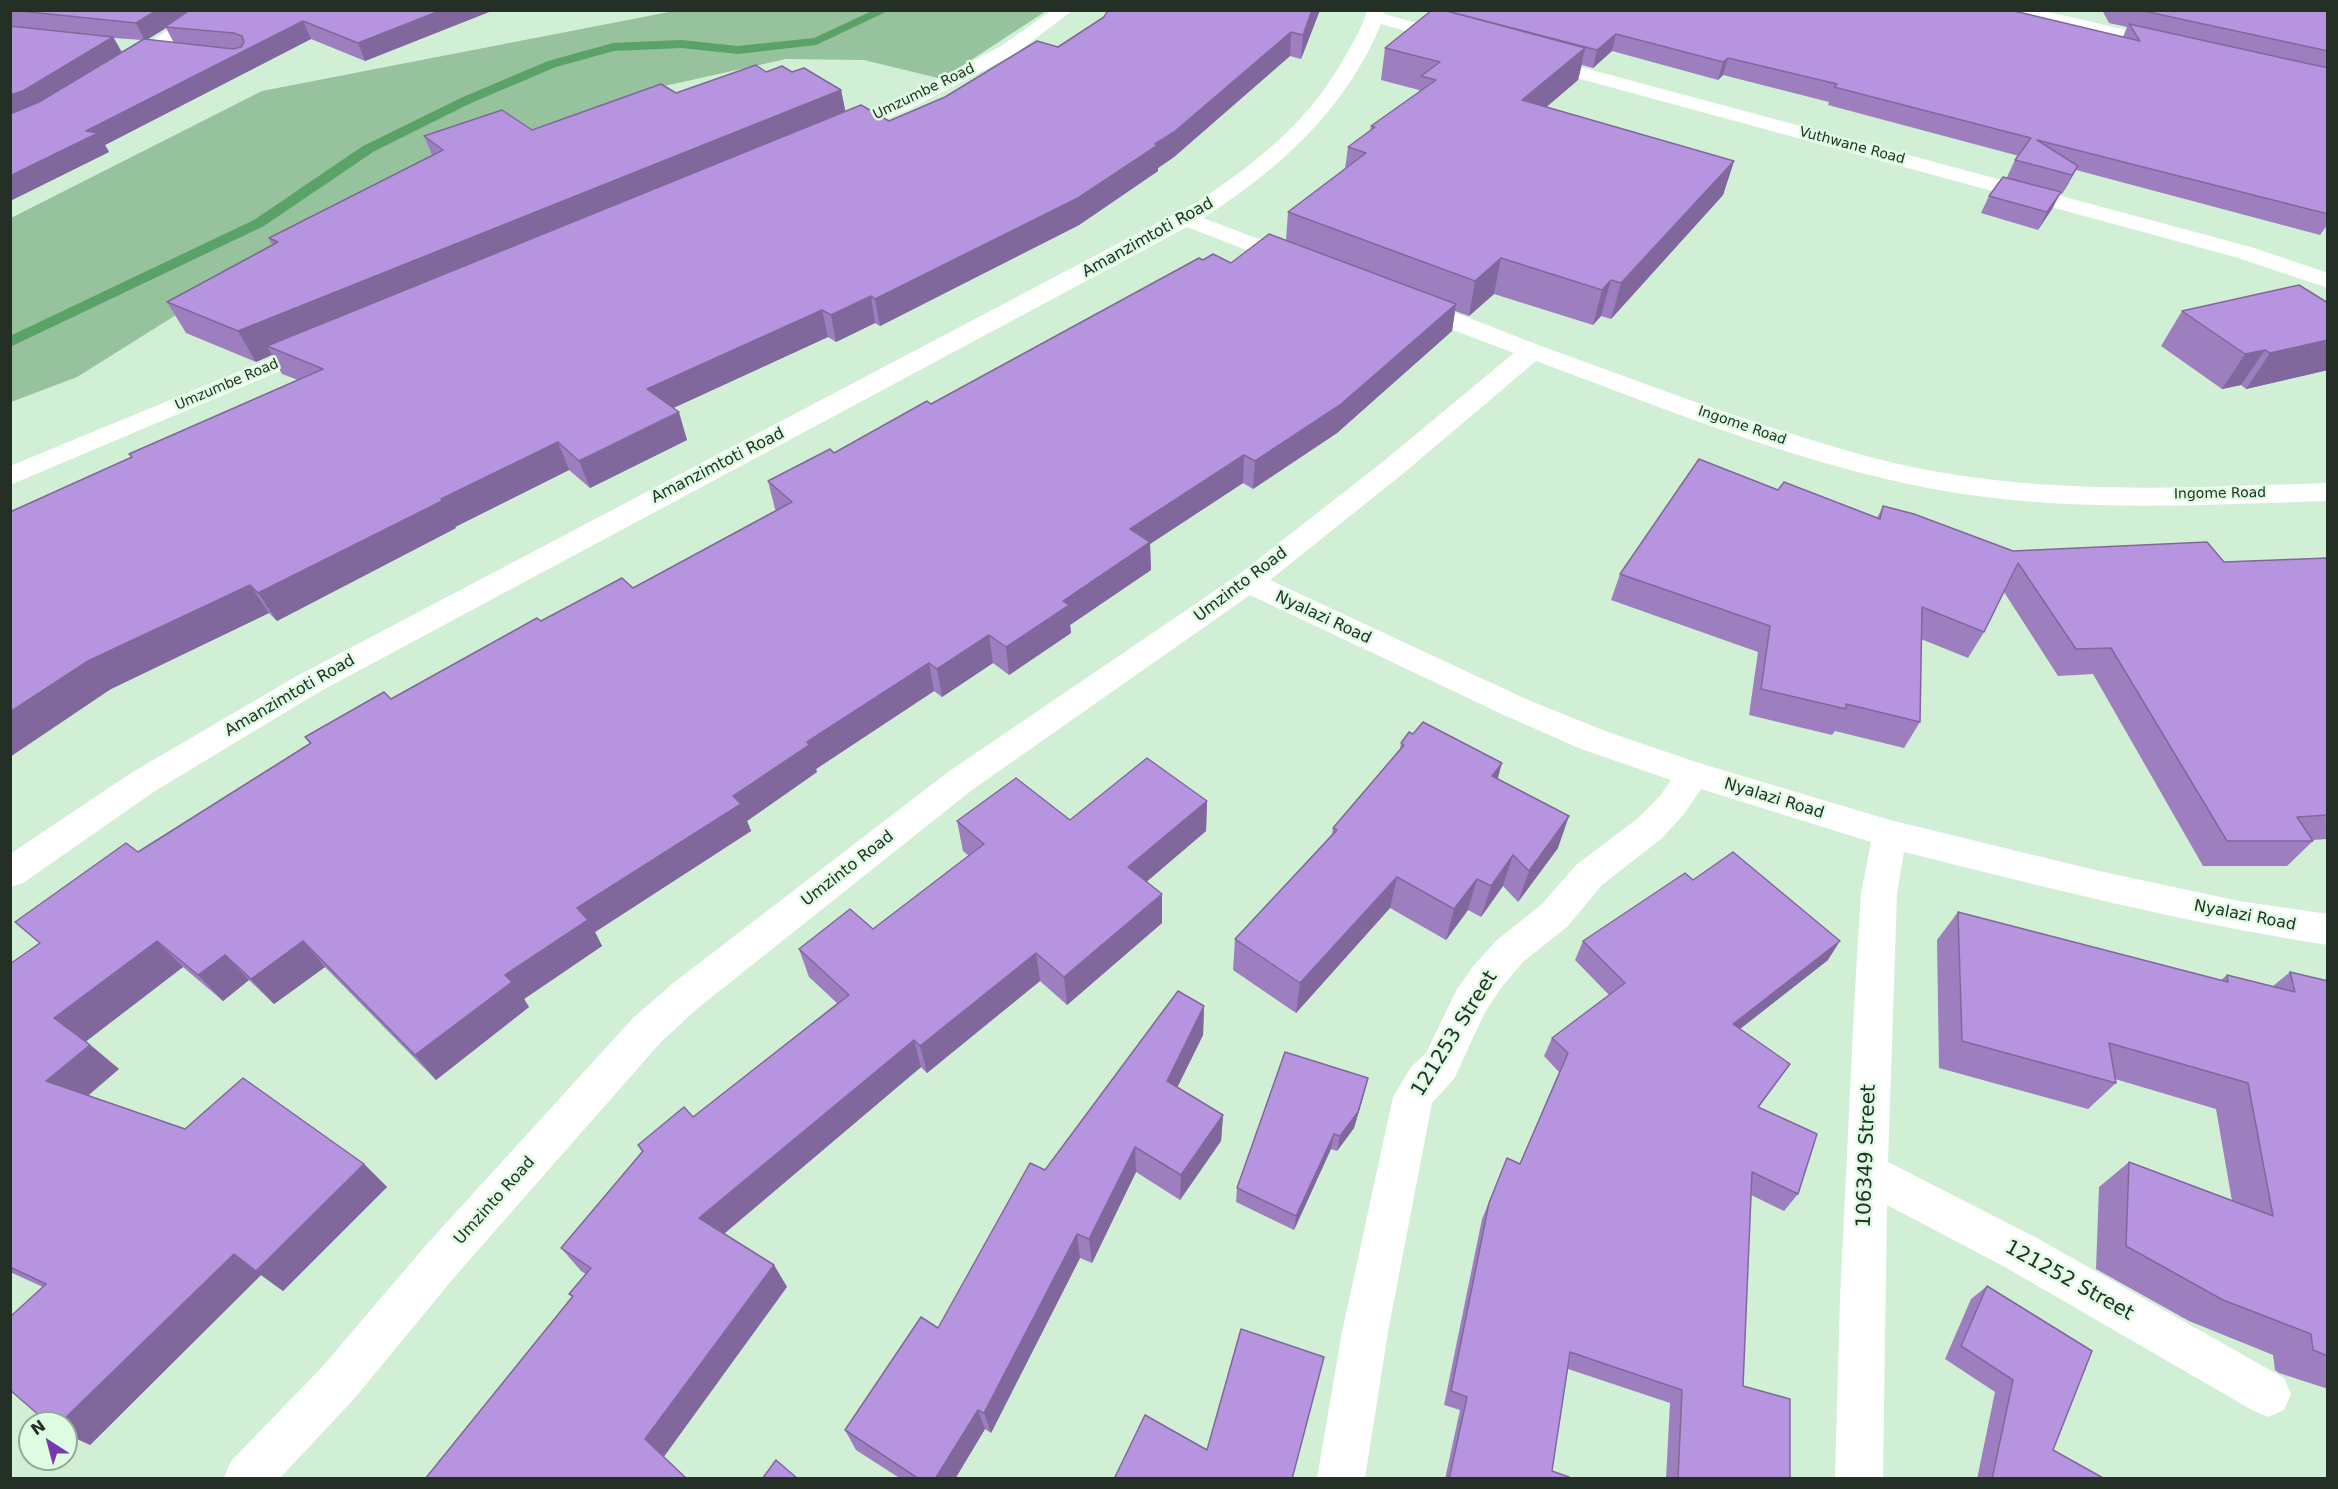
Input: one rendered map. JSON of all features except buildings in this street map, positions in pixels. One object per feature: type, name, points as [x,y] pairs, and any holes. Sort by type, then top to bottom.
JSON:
[{"type":"street","points":[[112,73],[214,10]]},
{"type":"street","name":"Umzumbe Road","points":[[822,139],[905,104],[1008,50],[1064,10]]},
{"type":"street","points":[[2023,12],[2190,49]]},
{"type":"street","points":[[1376,14],[1467,42]]},
{"type":"street","name":"Amanzimtoti Road","points":[[10,873],[143,782],[308,684],[522,568],[950,346],[1186,219],[1223,196],[1265,162],[1312,118],[1338,87],[1376,14]]},
{"type":"street","points":[[117,46],[186,53]]},
{"type":"street","name":"Vuthwane Road","points":[[1514,55],[2242,252],[2328,280]]},
{"type":"street","points":[[1186,219],[1320,270]]},
{"type":"street","name":"Ingome Road","points":[[1386,296],[1531,352],[1825,454],[1899,473],[1993,489],[2092,496],[2328,492]]},
{"type":"street","name":"Umzumbe Road","points":[[10,476],[334,340]]},
{"type":"street","name":"Umzinto Road","points":[[248,1479],[338,1383],[442,1259],[647,1030],[685,996],[960,781],[1248,582],[1395,466],[1531,352]]},
{"type":"street","name":"Nyalazi Road","points":[[1248,582],[1515,707],[1593,740],[1693,774],[1890,834],[2099,886],[2239,916],[2328,930]]},
{"type":"street","name":"121253 Street","points":[[1341,1479],[1365,1332],[1413,1097],[1425,1080],[1440,1066],[1471,1001],[1488,976],[1510,951],[1555,915],[1589,875],[1649,829],[1672,806],[1693,774]]},
{"type":"street","name":"106349 Street","points":[[1859,1479],[1866,1173],[1879,893],[1890,834]]},
{"type":"street","name":"121252 Street","points":[[1866,1173],[2020,1252],[2268,1394]]},
{"type":"green space","points":[[674,11],[1046,11],[942,79],[864,60],[786,59],[660,87],[406,171],[77,377],[11,402],[11,218],[262,91]]},
{"type":"waterway","points":[[10,342],[259,223],[368,149],[467,100],[552,64],[613,47],[681,44],[738,50],[816,41],[885,10]]}]
